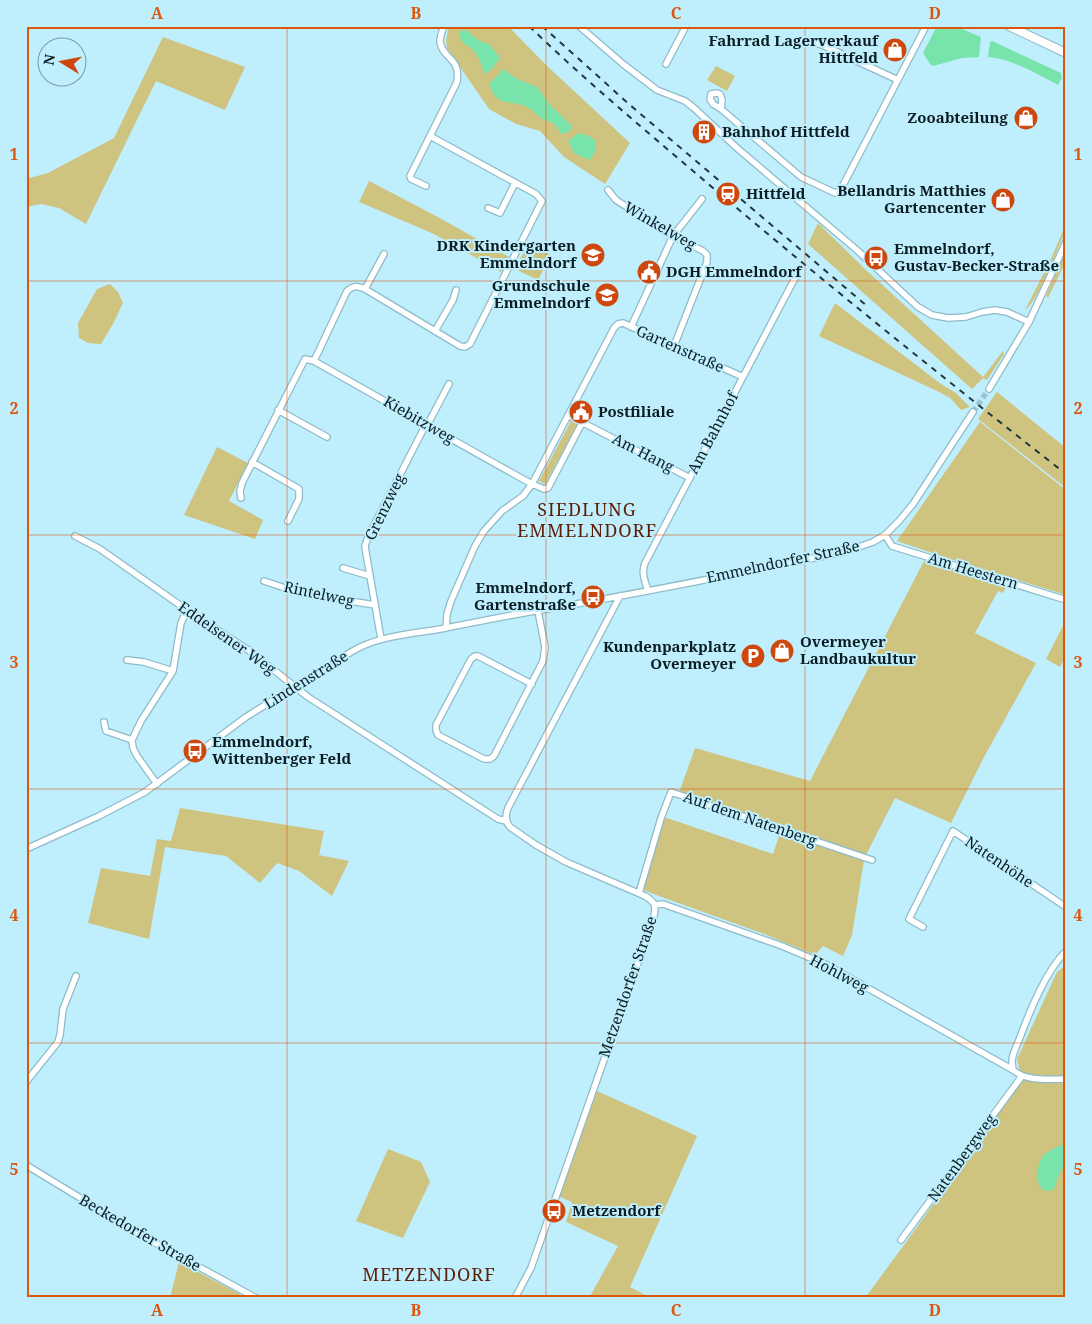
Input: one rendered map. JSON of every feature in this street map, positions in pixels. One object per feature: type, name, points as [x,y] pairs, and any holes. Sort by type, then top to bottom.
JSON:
[{"type":"main road","points":[[1009,26],[1066,53]]},
{"type":"street","points":[[426,186],[411,179],[410,176],[457,82],[459,72],[457,66],[443,50],[440,42],[444,26]]},
{"type":"street","points":[[579,26],[657,90],[694,108],[737,148],[858,251],[918,307],[932,315],[948,318],[966,317],[995,310],[1007,312],[1029,322]]},
{"type":"street","points":[[666,64],[686,26]]},
{"type":"street","points":[[721,109],[801,177],[835,193],[840,191],[926,26]]},
{"type":"street","points":[[804,42],[820,44],[898,80]]},
{"type":"street","points":[[314,361],[347,291],[352,287],[358,286],[460,346],[465,347],[470,344],[542,201],[536,194],[430,136]]},
{"type":"street","points":[[488,208],[500,213],[515,183]]},
{"type":"street","name":"Winkelweg","points":[[608,190],[616,200],[707,255],[707,262],[674,346]]},
{"type":"street","points":[[631,327],[673,236],[702,199]]},
{"type":"street","points":[[989,389],[1029,322],[1066,242]]},
{"type":"street","points":[[365,289],[384,254]]},
{"type":"street","name":"Am Bahnhof","points":[[648,591],[643,577],[645,563],[795,278]]},
{"type":"street","points":[[435,331],[453,300],[456,290]]},
{"type":"street","name":"Gartenstraße","points":[[446,628],[450,601],[475,546],[484,531],[502,511],[523,496],[532,484],[614,328],[618,324],[622,323],[743,376]]},
{"type":"street","name":"Kiebitzweg","points":[[278,410],[305,359],[314,361],[532,484]]},
{"type":"street","name":"Grenzweg","points":[[381,639],[365,546],[426,425],[449,384]]},
{"type":"street","points":[[241,498],[242,483],[278,410],[327,437]]},
{"type":"street","name":"Emmelndorfer Straße","points":[[620,596],[844,552],[873,542],[886,535],[900,521],[973,412]]},
{"type":"street","name":"Am Hang","points":[[568,415],[690,478]]},
{"type":"street","points":[[532,484],[548,488],[582,423]]},
{"type":"street","points":[[252,462],[299,489],[299,499],[288,521]]},
{"type":"street","name":"Am Heestern","points":[[886,535],[892,546],[1066,600]]},
{"type":"street","name":"Eddelsener Weg","points":[[75,536],[100,549],[187,610],[247,649],[321,706],[498,819],[506,821]]},
{"type":"street","points":[[344,568],[370,576]]},
{"type":"street","name":"Rintelweg","points":[[264,581],[300,593],[375,605]]},
{"type":"street","points":[[506,821],[508,808],[620,596]]},
{"type":"street","name":"Lindenstraße","points":[[26,848],[123,804],[157,784],[246,718],[355,649],[368,643],[487,619],[620,596]]},
{"type":"street","points":[[157,784],[137,756],[132,740],[141,721],[173,671],[182,623],[187,610]]},
{"type":"street","points":[[532,684],[478,656],[474,656],[436,725],[438,735],[484,759],[490,759],[494,756],[532,684],[545,655],[538,611]]},
{"type":"street","points":[[126,660],[144,662],[173,671]]},
{"type":"street","points":[[104,722],[106,731],[132,740]]},
{"type":"street","name":"Auf dem Natenberg","points":[[638,893],[671,792],[872,860]]},
{"type":"street","name":"Metzendorfer Straße","points":[[506,821],[510,827],[555,856],[638,893],[651,900],[655,905],[653,920],[531,1268],[515,1298]]},
{"type":"street","name":"Natenhöhe","points":[[923,927],[909,919],[953,831],[1066,907]]},
{"type":"street","name":"Hohlweg","points":[[655,905],[663,904],[782,946],[827,965],[1022,1076]]},
{"type":"street","points":[[1013,1070],[1014,1053],[1034,1005],[1056,961],[1066,951]]},
{"type":"street","points":[[26,1082],[58,1042],[63,1010],[76,976]]},
{"type":"street","points":[[1022,1076],[1029,1078],[1066,1079]]},
{"type":"street","name":"Natenbergweg","points":[[901,1240],[1022,1076]]},
{"type":"street","name":"Beckedorfer Straße","points":[[26,1165],[148,1239],[256,1298]]},
{"type":"shaded area","points":[[449,26],[508,26],[546,65],[630,143],[605,184],[564,157],[540,131],[516,124],[489,109],[447,48],[446,41]]},
{"type":"shaded area","points":[[937,26],[955,26],[981,37],[979,57],[962,58],[933,66],[930,64],[923,53]]},
{"type":"shaded area","points":[[462,30],[466,30],[478,40],[490,45],[500,58],[491,70],[484,74],[476,53],[462,41],[459,33]]},
{"type":"shaded area","points":[[163,37],[245,67],[225,110],[156,81],[86,224],[59,208],[41,204],[26,207],[26,179],[48,173],[114,138]]},
{"type":"shaded area","points":[[992,41],[1061,73],[1062,78],[1058,85],[1015,64],[988,57],[990,42]]},
{"type":"shaded area","points":[[716,66],[735,76],[727,91],[707,80]]},
{"type":"shaded area","points":[[504,69],[515,78],[537,87],[552,107],[572,126],[570,131],[561,134],[553,123],[544,120],[527,107],[504,102],[496,97],[489,84]]},
{"type":"shaded area","points":[[579,133],[595,140],[595,151],[589,160],[574,153],[568,141]]},
{"type":"shaded area","points":[[369,181],[509,257],[501,272],[434,234],[359,202]]},
{"type":"shaded area","points":[[818,223],[865,269],[983,377],[1003,351],[1004,354],[987,380],[983,378],[972,389],[808,244]]},
{"type":"shaded area","points":[[1066,224],[1066,229],[1042,285],[1025,310],[1050,261]]},
{"type":"shaded area","points":[[528,244],[551,255],[538,280],[515,269]]},
{"type":"shaded area","points":[[1066,250],[1066,261],[1048,298],[1046,296]]},
{"type":"shaded area","points":[[110,284],[118,292],[123,303],[101,344],[88,343],[79,338],[78,323],[97,289]]},
{"type":"shaded area","points":[[835,303],[941,384],[956,393],[970,407],[961,410],[950,398],[937,391],[819,336]]},
{"type":"shaded area","points":[[997,392],[1066,448],[1066,488],[978,419]]},
{"type":"shaded area","points":[[571,421],[578,424],[545,484],[539,481]]},
{"type":"shaded area","points":[[980,422],[1066,490],[1066,595],[897,541]]},
{"type":"shaded area","points":[[217,447],[248,463],[229,501],[263,520],[255,539],[184,515]]},
{"type":"shaded area","points":[[925,559],[1008,584],[1003,593],[998,591],[975,633],[1036,663],[984,757],[951,823],[895,798],[865,857],[787,826],[679,793],[695,748],[810,781]]},
{"type":"shaded area","points":[[1066,620],[1066,656],[1060,667],[1046,659]]},
{"type":"shaded area","points":[[180,808],[324,831],[319,855],[349,861],[332,896],[299,871],[277,863],[260,883],[226,856],[165,847],[149,939],[88,923],[101,868],[150,876],[157,839],[171,841]]},
{"type":"shaded area","points":[[664,817],[773,854],[781,830],[864,860],[852,935],[843,956],[823,946],[815,955],[764,934],[644,890],[643,884]]},
{"type":"shaded area","points":[[1066,965],[1066,1298],[865,1298],[1022,1080],[1017,1059],[1057,972]]},
{"type":"shaded area","points":[[597,1091],[697,1136],[630,1287],[651,1298],[589,1298],[618,1246],[566,1222],[572,1202],[558,1196]]},
{"type":"shaded area","points":[[1066,1143],[1066,1166],[1059,1174],[1053,1190],[1047,1191],[1039,1184],[1038,1172],[1041,1159],[1049,1151]]},
{"type":"shaded area","points":[[388,1149],[421,1162],[430,1182],[403,1238],[356,1221]]},
{"type":"shaded area","points":[[179,1262],[240,1294],[239,1298],[170,1298]]},
{"type":"tunnel","points":[[973,412],[989,389]]},
{"type":"railway","points":[[529,26],[574,68],[757,225],[888,333],[1066,474]]},
{"type":"railway","points":[[542,26],[630,105],[867,306]]},
{"type":"place","name":"Fahrrad Lagerverkauf Hittfeld","points":[[895,50]]},
{"type":"place","name":"Zooabteilung","points":[[1026,118]]},
{"type":"place","name":"Bahnhof Hittfeld","points":[[704,132]]},
{"type":"place","name":"Hittfeld","points":[[728,194]]},
{"type":"place","name":"Bellandris Matthies Gartencenter","points":[[1003,200]]},
{"type":"place","name":"DRK Kindergarten Emmelndorf","points":[[593,255]]},
{"type":"place","name":"Emmelndorf, Gustav-Becker-Straße","points":[[876,258]]},
{"type":"place","name":"DGH Emmelndorf","points":[[649,272]]},
{"type":"place","name":"Grundschule Emmelndorf","points":[[607,295]]},
{"type":"place","name":"Postfiliale","points":[[581,412]]},
{"type":"place","name":"Emmelndorf, Gartenstraße","points":[[593,597]]},
{"type":"place","name":"Overmeyer Landbaukultur","points":[[782,651]]},
{"type":"place","name":"Kundenparkplatz Overmeyer","points":[[753,656]]},
{"type":"place","name":"Emmelndorf, Wittenberger Feld","points":[[195,751]]},
{"type":"place","name":"Metzendorf","points":[[554,1211]]},
{"type":"district","name":"SIEDLUNG EMMELNDORF","points":[[587,520]]},
{"type":"district","name":"METZENDORF","points":[[429,1275]]}]
